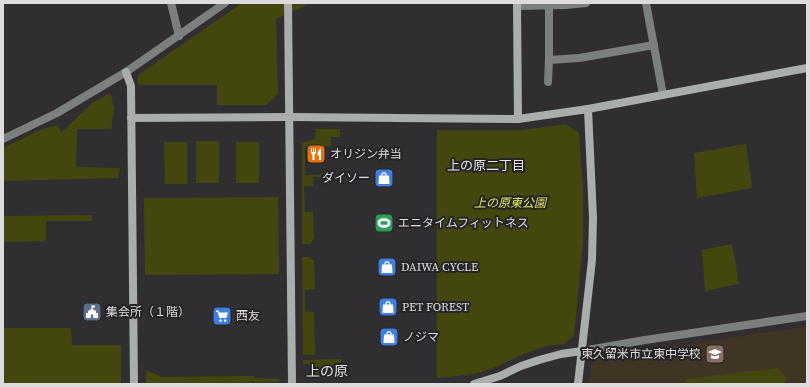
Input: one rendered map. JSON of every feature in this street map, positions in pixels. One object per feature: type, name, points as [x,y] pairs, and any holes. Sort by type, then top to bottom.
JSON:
[{"type":"street","points":[[171,3],[179,36]]},
{"type":"street","points":[[3,139],[57,113],[126,72],[225,3]]},
{"type":"street","points":[[288,3],[292,384]]},
{"type":"street","points":[[518,119],[517,4],[566,5],[586,3]]},
{"type":"street","points":[[646,3],[663,94]]},
{"type":"street","points":[[548,82],[549,4]]},
{"type":"street","points":[[549,60],[578,58],[654,44]]},
{"type":"street","points":[[131,118],[289,117],[518,119],[588,109],[807,68]]},
{"type":"street","points":[[126,72],[131,86],[134,384]]},
{"type":"street","points":[[578,384],[592,260],[593,218],[588,109]]},
{"type":"street","points":[[474,384],[500,376],[539,360],[561,354],[807,316]]},
{"type":"shaded area","name":"東久留米市立東中学校","points":[[807,326],[807,384],[589,384],[591,365],[598,358]]},
{"type":"green space","points":[[242,3],[311,3],[276,19],[278,94],[266,105],[217,105],[217,85],[138,85],[138,75]]},
{"type":"green space","points":[[110,93],[114,108],[111,129],[77,129],[76,167],[120,168],[118,178],[3,181],[3,148],[40,130],[58,125],[61,133],[92,103]]},
{"type":"green space","name":"上の原東公園","points":[[566,124],[579,133],[583,190],[583,242],[574,336],[564,344],[546,346],[475,374],[437,378],[437,130],[523,130]]},
{"type":"green space","points":[[316,129],[340,129],[340,137],[331,137],[331,146],[305,147],[305,175],[326,175],[326,177],[313,177],[313,186],[304,186],[305,212],[313,212],[314,238],[310,244],[302,244],[302,143],[315,139]]},
{"type":"green space","points":[[196,141],[219,141],[219,183],[196,183]]},
{"type":"green space","points":[[164,142],[187,142],[187,184],[165,184]]},
{"type":"green space","points":[[236,142],[259,142],[259,183],[236,183]]},
{"type":"green space","points":[[746,144],[752,188],[697,198],[694,153]]},
{"type":"green space","points":[[278,197],[279,274],[145,275],[144,198]]},
{"type":"green space","points":[[92,215],[92,221],[46,221],[46,241],[3,242],[3,216]]},
{"type":"green space","points":[[732,244],[739,284],[705,291],[702,250]]},
{"type":"green space","points":[[302,257],[309,257],[314,261],[315,289],[305,290],[305,311],[314,312],[315,355],[303,355]]},
{"type":"green space","points":[[3,328],[71,328],[72,345],[121,345],[121,384],[3,384]]},
{"type":"green space","points":[[341,359],[341,377],[316,377],[314,369],[308,364],[303,364],[303,360]]},
{"type":"green space","points":[[777,368],[787,378],[784,384],[686,384],[685,379]]},
{"type":"green space","points":[[146,370],[162,377],[254,376],[254,378],[280,379],[279,382],[146,384]]},
{"type":"place","name":"オリジン弁当","points":[[316,154]]},
{"type":"place","name":"ダイソー","points":[[384,178]]},
{"type":"place","name":"エニタイムフィットネス","points":[[384,223]]},
{"type":"place","name":"DAIWA CYCLE","points":[[387,267]]},
{"type":"place","name":"PET FOREST","points":[[388,307]]},
{"type":"place","name":"集会所（１階）","points":[[92,312]]},
{"type":"place","name":"西友","points":[[222,316]]},
{"type":"place","name":"ノジマ","points":[[389,337]]},
{"type":"place","name":"東久留米市立東中学校","points":[[715,354]]},
{"type":"district","name":"上の原二丁目","points":[[486,165]]},
{"type":"district","name":"上の原","points":[[327,371]]}]
